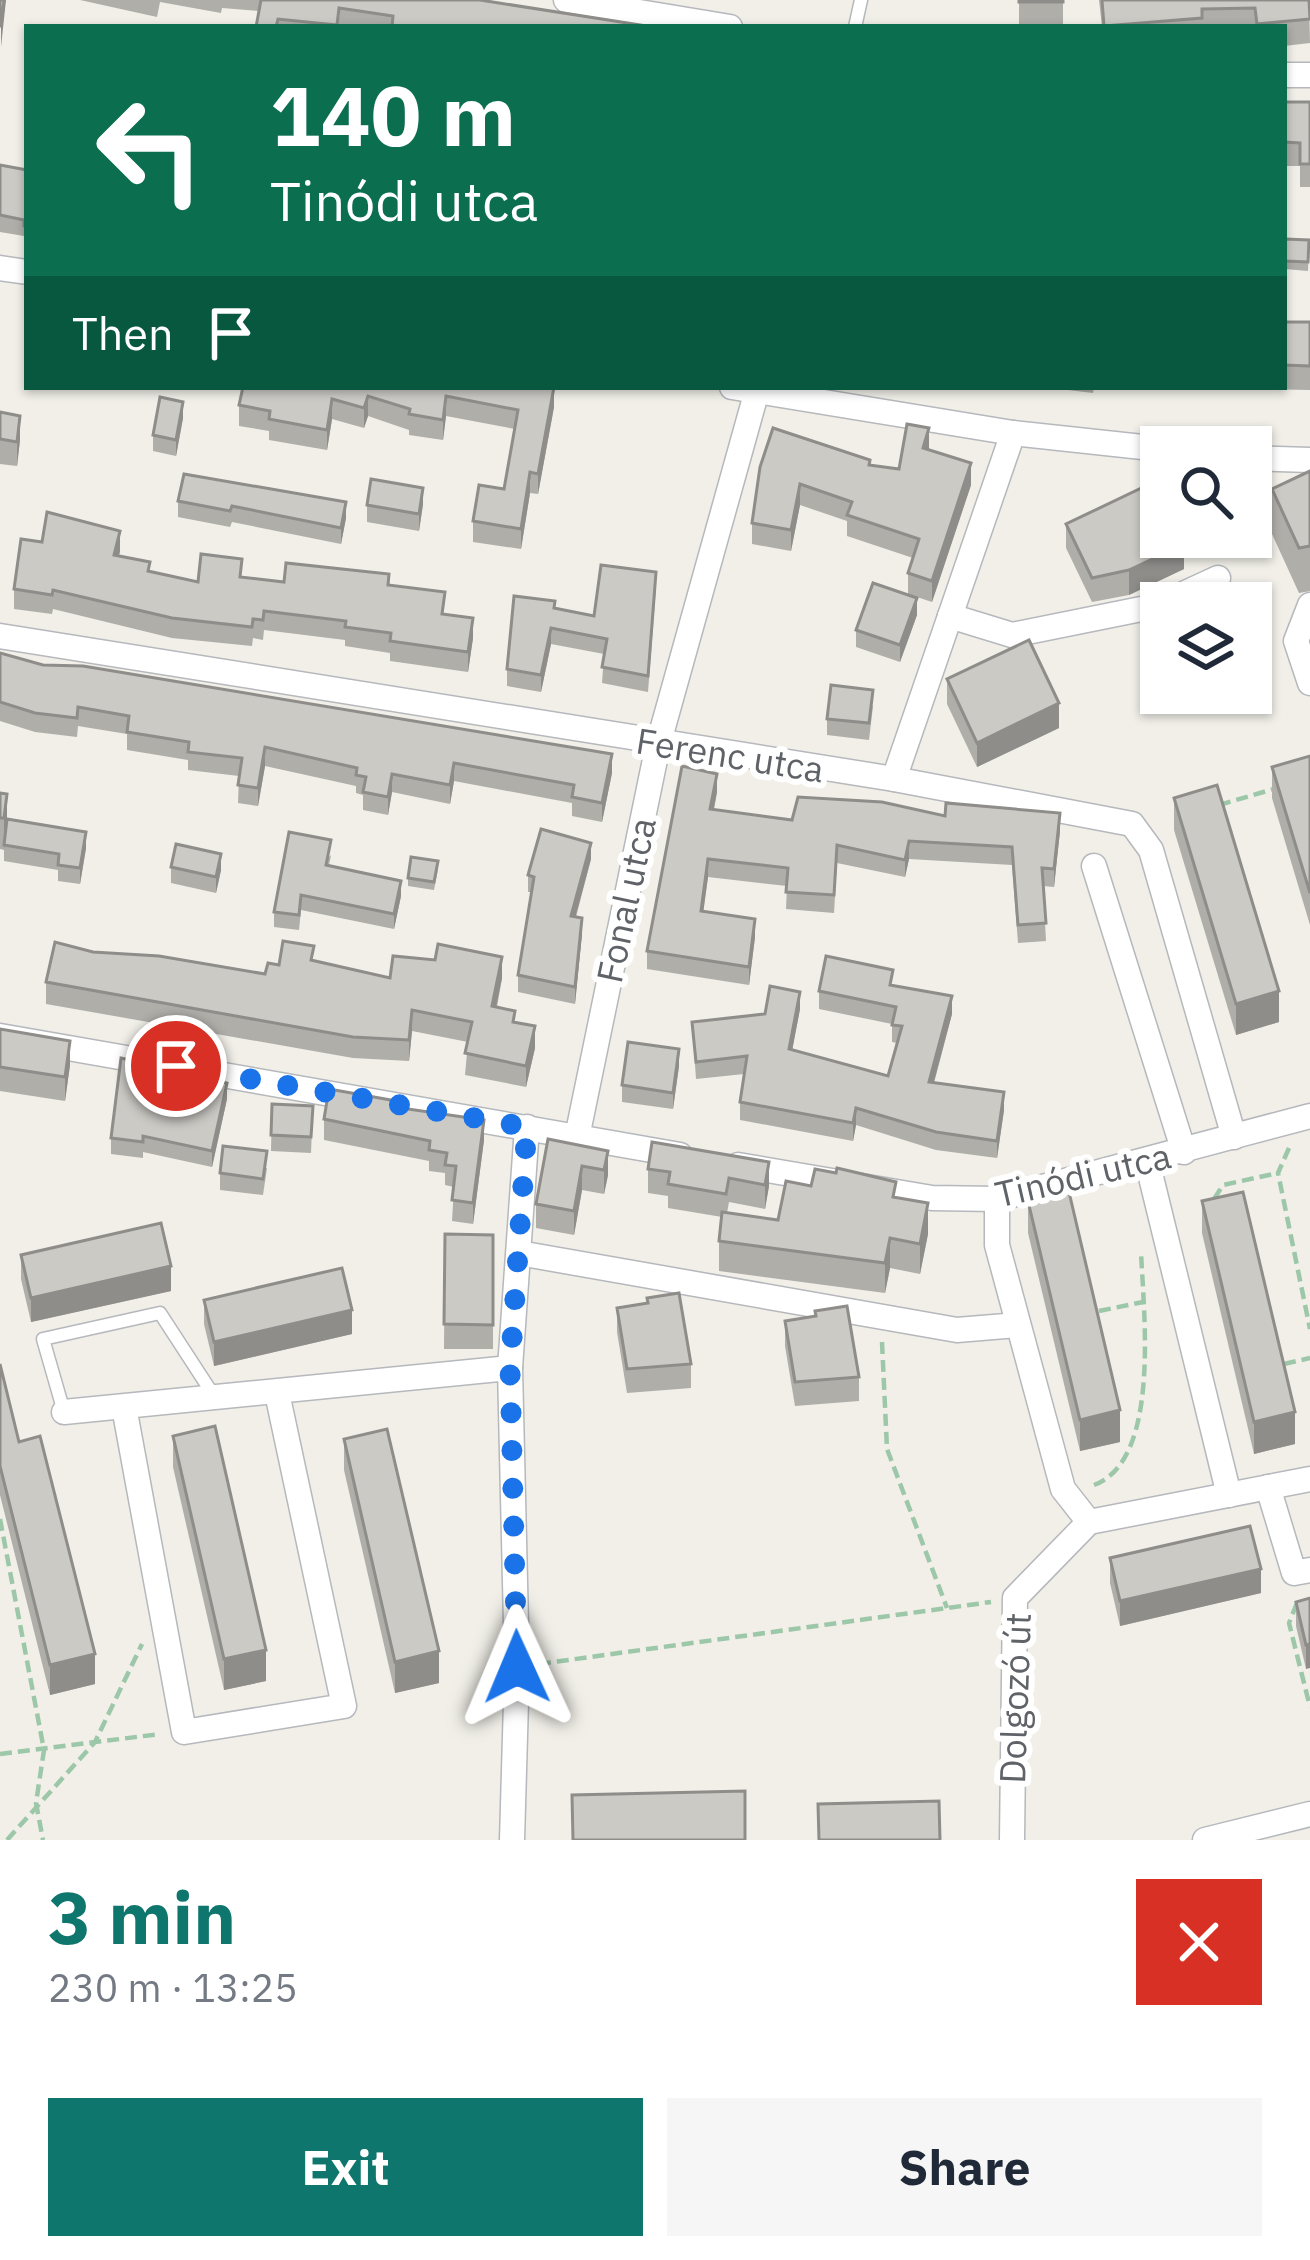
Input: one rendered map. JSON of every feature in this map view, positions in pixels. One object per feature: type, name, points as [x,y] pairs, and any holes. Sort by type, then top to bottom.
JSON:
[{"type":"street","points":[[566,0],[712,24]]},
{"type":"street","name":"Fonal utca","points":[[577,1137],[658,745],[748,390]]},
{"type":"street","points":[[761,390],[1013,433],[1140,447]]},
{"type":"street","points":[[893,779],[1013,433]]},
{"type":"street","points":[[1272,459],[1310,460]]},
{"type":"street","points":[[1211,582],[1218,578]]},
{"type":"street","points":[[1310,605],[1300,620],[1296,641],[1310,683]]},
{"type":"street","points":[[950,616],[1012,635],[1140,613]]},
{"type":"street","name":"Ferenc utca","points":[[0,636],[1117,819],[1138,828],[1151,850],[1234,1137]]},
{"type":"street","points":[[1094,866],[1184,1152]]},
{"type":"street","name":"Tinódi utca","points":[[0,1036],[932,1198],[997,1199],[1234,1137],[1306,1123]]},
{"type":"street","points":[[512,1840],[517,1667],[510,1368],[527,1127]]},
{"type":"street","points":[[1148,1162],[1229,1495]]},
{"type":"street","points":[[997,1199],[997,1245],[1063,1489],[1089,1522],[1310,1479]]},
{"type":"street","points":[[519,1253],[957,1330],[1018,1325]]},
{"type":"street","points":[[64,1412],[510,1368]]},
{"type":"street","points":[[124,1407],[184,1732],[344,1706],[278,1393]]},
{"type":"street","points":[[1268,1487],[1294,1573],[1306,1579]]},
{"type":"street","name":"Dolgozó út","points":[[1012,1840],[1015,1598],[1089,1522]]},
{"type":"street","points":[[1205,1840],[1310,1814]]},
{"type":"lane","points":[[64,1412],[43,1339],[160,1313],[215,1399]]},
{"type":"path","points":[[1203,809],[1288,784]]},
{"type":"path","points":[[1306,1123],[1278,1173],[1310,1329]]},
{"type":"path","points":[[1213,1202],[1223,1185],[1278,1173]]},
{"type":"path","points":[[1063,1489],[1100,1484],[1119,1467],[1145,1397],[1141,1240]]},
{"type":"path","points":[[1099,1311],[1143,1302]]},
{"type":"path","points":[[881,1318],[887,1449],[947,1608]]},
{"type":"path","points":[[1284,1364],[1310,1358]]},
{"type":"path","points":[[0,1519],[44,1750],[36,1803],[43,1840]]},
{"type":"path","points":[[1306,1579],[1289,1623],[1310,1707]]},
{"type":"path","points":[[517,1667],[1015,1598]]},
{"type":"path","points":[[7,1840],[95,1742],[160,1606]]},
{"type":"path","points":[[0,1754],[184,1732]]},
{"type":"building","points":[[261,0],[480,0],[634,24],[392,24],[393,16],[339,8],[337,24],[278,19],[277,24],[257,24]]},
{"type":"building","points":[[1102,0],[1309,0],[1310,19],[1257,24],[1255,8],[1202,9],[1202,18],[1104,24]]},
{"type":"building","points":[[1287,102],[1310,102],[1310,164],[1300,164],[1300,143],[1287,142]]},
{"type":"building","points":[[0,165],[24,169],[24,220],[0,215]]},
{"type":"building","points":[[1287,239],[1309,240],[1308,262],[1287,261]]},
{"type":"building","points":[[1287,322],[1310,322],[1310,366],[1287,365]]},
{"type":"building","points":[[242,390],[553,390],[538,474],[530,472],[521,529],[473,521],[479,485],[504,489],[518,410],[446,396],[443,420],[409,414],[410,409],[368,396],[364,408],[332,399],[327,430],[269,419],[270,411],[239,405]]},
{"type":"building","points":[[160,397],[183,402],[176,440],[153,435]]},
{"type":"building","points":[[0,412],[20,416],[17,442],[0,439]]},
{"type":"building","points":[[907,424],[929,428],[923,448],[971,463],[932,581],[908,573],[919,539],[847,515],[852,502],[800,484],[791,530],[752,523],[760,467],[773,428],[870,460],[869,465],[899,469]]},
{"type":"building","points":[[1310,471],[1310,546],[1299,548],[1272,489]]},
{"type":"building","points":[[184,474],[346,502],[341,528],[232,506],[230,511],[178,501]]},
{"type":"building","points":[[371,479],[423,488],[419,514],[367,505]]},
{"type":"building","points":[[1140,489],[1140,558],[1154,558],[1129,570],[1092,578],[1066,524]]},
{"type":"building","points":[[47,512],[120,531],[114,555],[150,562],[148,571],[198,582],[201,554],[242,559],[240,577],[284,582],[286,563],[389,574],[388,585],[445,592],[442,614],[473,618],[468,652],[390,641],[391,633],[345,627],[346,621],[264,611],[263,620],[253,619],[252,627],[172,618],[53,590],[52,595],[14,589],[21,539],[42,542]]},
{"type":"building","points":[[601,565],[656,572],[648,676],[602,667],[607,639],[551,628],[541,675],[507,669],[514,596],[555,601],[554,608],[594,616]]},
{"type":"building","points":[[873,583],[917,598],[900,645],[856,630]]},
{"type":"building","points":[[1029,640],[1059,703],[977,743],[947,679]]},
{"type":"building","points":[[0,653],[43,665],[83,666],[612,754],[602,803],[572,797],[574,785],[454,763],[450,785],[392,774],[388,797],[363,792],[366,777],[356,775],[357,768],[265,747],[258,788],[238,785],[242,758],[188,752],[189,742],[127,732],[129,716],[78,707],[77,718],[35,713],[0,702]]},
{"type":"building","points":[[831,685],[873,690],[869,723],[827,719]]},
{"type":"building","points":[[1310,756],[1310,893],[1272,767]]},
{"type":"building","points":[[682,766],[717,774],[710,809],[792,820],[798,797],[882,802],[945,816],[946,803],[1060,813],[1054,869],[1042,868],[1046,923],[1018,925],[1012,847],[909,841],[905,860],[837,845],[834,895],[786,892],[788,868],[708,859],[701,911],[755,919],[749,967],[647,951]]},
{"type":"building","points":[[1217,785],[1279,991],[1236,1004],[1174,798]]},
{"type":"building","points":[[0,793],[7,794],[4,818],[0,818]]},
{"type":"building","points":[[7,819],[86,832],[80,868],[58,865],[59,854],[4,845]]},
{"type":"building","points":[[541,829],[591,843],[571,916],[582,918],[575,987],[518,975],[534,877],[528,875]]},
{"type":"building","points":[[289,832],[331,840],[326,865],[401,881],[394,914],[301,895],[299,915],[274,912]]},
{"type":"building","points":[[176,844],[221,854],[216,877],[171,867]]},
{"type":"building","points":[[411,857],[438,861],[434,882],[408,878]]},
{"type":"building","points":[[283,941],[314,946],[311,960],[390,978],[393,956],[435,960],[438,944],[502,957],[492,1006],[515,1011],[513,1022],[535,1026],[526,1066],[465,1053],[472,1022],[412,1010],[409,1040],[353,1037],[46,982],[55,942],[93,952],[159,956],[265,974],[268,963],[279,965]]},
{"type":"building","points":[[826,956],[893,970],[890,985],[952,996],[929,1082],[1004,1092],[997,1141],[936,1132],[856,1108],[853,1123],[740,1102],[747,1056],[696,1062],[692,1022],[765,1014],[770,986],[800,992],[789,1049],[888,1076],[902,1026],[892,1025],[896,1007],[819,991]]},
{"type":"building","points":[[0,1029],[70,1041],[65,1077],[0,1067]]},
{"type":"building","points":[[628,1042],[679,1049],[673,1093],[622,1085]]},
{"type":"building","points":[[121,1058],[227,1083],[212,1151],[143,1136],[143,1142],[111,1138]]},
{"type":"building","points":[[329,1089],[402,1102],[401,1108],[484,1120],[473,1203],[452,1200],[456,1166],[445,1165],[447,1153],[429,1150],[430,1141],[324,1119]]},
{"type":"building","points":[[272,1104],[313,1106],[311,1137],[271,1135]]},
{"type":"building","points":[[548,1139],[608,1151],[604,1170],[582,1166],[574,1211],[536,1204]]},
{"type":"building","points":[[652,1142],[769,1162],[765,1185],[729,1178],[726,1194],[668,1184],[670,1172],[648,1169]]},
{"type":"building","points":[[223,1146],[267,1151],[263,1179],[220,1173]]},
{"type":"building","points":[[837,1168],[896,1182],[893,1197],[928,1203],[920,1244],[890,1238],[885,1263],[719,1241],[722,1212],[778,1220],[786,1181],[811,1186],[815,1169],[836,1173]]},
{"type":"building","points":[[1069,1192],[1120,1410],[1080,1420],[1028,1201]]},
{"type":"building","points":[[1243,1192],[1295,1412],[1254,1422],[1202,1201]]},
{"type":"building","points":[[161,1223],[171,1266],[31,1298],[21,1255]]},
{"type":"building","points":[[445,1234],[493,1235],[493,1325],[444,1324]]},
{"type":"building","points":[[342,1268],[352,1310],[214,1342],[204,1300]]},
{"type":"building","points":[[679,1293],[691,1364],[627,1369],[617,1308]]},
{"type":"building","points":[[847,1306],[859,1377],[795,1382],[785,1321]]},
{"type":"building","points":[[0,1364],[19,1442],[40,1436],[95,1654],[50,1665],[0,1466]]},
{"type":"building","points":[[215,1426],[266,1650],[224,1659],[173,1436]]},
{"type":"building","points":[[387,1429],[439,1651],[395,1662],[344,1439]]},
{"type":"building","points":[[1250,1526],[1261,1569],[1120,1601],[1110,1558]]},
{"type":"building","points":[[1310,1598],[1310,1644],[1306,1645],[1296,1602]]},
{"type":"building","points":[[745,1791],[745,1840],[573,1840],[572,1795]]},
{"type":"building","points":[[939,1801],[940,1840],[819,1840],[818,1804]]},
{"type":"route","points":[[176,1066],[527,1127],[510,1368],[517,1667]]}]
